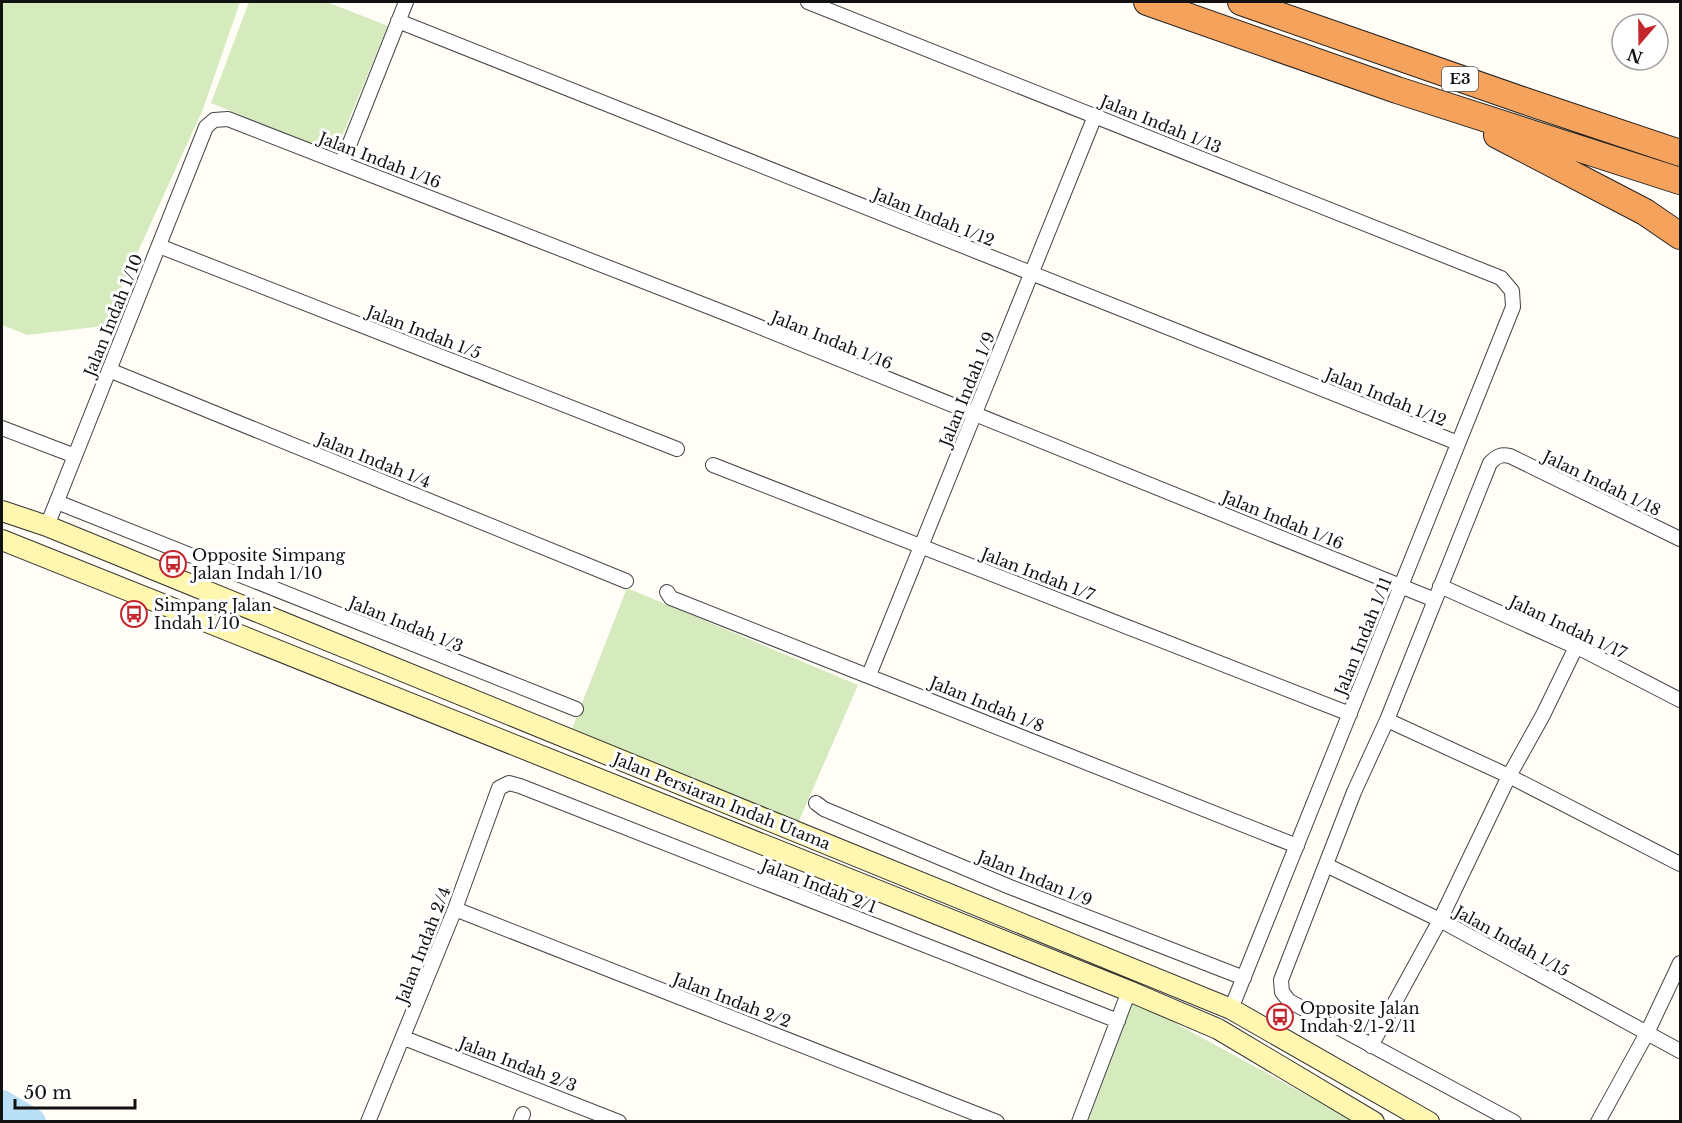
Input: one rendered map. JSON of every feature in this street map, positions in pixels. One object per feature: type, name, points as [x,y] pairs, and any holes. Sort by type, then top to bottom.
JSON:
[{"type":"highway","name":"E3","points":[[1148,2],[1396,90],[1680,182]]},
{"type":"highway","name":"E3","points":[[1241,2],[1680,153]]},
{"type":"highway","points":[[1396,90],[1485,129],[1615,195],[1680,236]]},
{"type":"main road","name":"Jalan Persiaran Indah Utama","points":[[2,511],[47,526],[1232,1009],[1426,1121]]},
{"type":"main road","points":[[2,539],[26,539],[37,535],[47,526],[55,550],[88,574]]},
{"type":"main road","name":"Jalan Persiaran Indah Utama","points":[[2,539],[1193,1018],[1218,1029],[1374,1122]]},
{"type":"main road","points":[[1193,1018],[1225,1016],[1232,1009]]},
{"type":"main road","points":[[1232,1009],[1232,1019],[1243,1033],[1250,1048]]},
{"type":"street","points":[[342,163],[406,2]]},
{"type":"street","name":"Jalan Indah 1/13","points":[[808,2],[1501,278]]},
{"type":"street","name":"Jalan Indah 1/12","points":[[398,21],[1458,443]]},
{"type":"street","name":"Jalan Indah 1/9","points":[[869,675],[1095,116]]},
{"type":"street","name":"Jalan Indah 1/16","points":[[214,120],[228,119],[730,315],[1435,600]]},
{"type":"street","name":"Jalan Indah 1/10","points":[[47,526],[206,127],[214,120]]},
{"type":"street","name":"Jalan Indah 1/5","points":[[159,246],[677,449]]},
{"type":"street","name":"Jalan Indah 1/11","points":[[1232,1009],[1513,307],[1512,291],[1501,278]]},
{"type":"street","name":"Jalan Indah 1/4","points":[[109,370],[626,581]]},
{"type":"street","points":[[2,428],[75,456]]},
{"type":"street","name":"Jalan Indah 1/18","points":[[1440,586],[1490,463],[1503,454],[1680,538]]},
{"type":"street","name":"Jalan Indah 1/7","points":[[713,465],[1350,714]]},
{"type":"street","name":"Jalan Indah 1/3","points":[[57,502],[576,709]]},
{"type":"street","points":[[1440,586],[1387,720],[1354,792],[1281,980],[1282,993],[1289,1001],[1514,1122]]},
{"type":"street","name":"Jalan Indah 1/17","points":[[1440,586],[1576,647],[1680,700]]},
{"type":"street","name":"Jalan Indah 1/8","points":[[667,592],[671,598],[1297,846]]},
{"type":"street","points":[[1371,1046],[1440,920],[1509,776],[1543,715],[1576,647]]},
{"type":"street","points":[[1387,720],[1509,776],[1680,864]]},
{"type":"street","name":"Jalan Indah 2/4","points":[[368,1122],[455,909],[499,788],[509,783]]},
{"type":"street","name":"Jalan Indah 2/1","points":[[509,783],[1118,1021]]},
{"type":"street","name":"Jalan Indan 1/9","points":[[816,803],[824,809],[1010,887],[1244,978]]},
{"type":"street","name":"Jalan Indah 1/15","points":[[1326,865],[1440,920],[1680,1051]]},
{"type":"street","name":"Jalan Indah 2/2","points":[[455,909],[997,1122]]},
{"type":"street","points":[[1598,1122],[1647,1033],[1680,963]]},
{"type":"street","points":[[1079,1122],[1129,991]]},
{"type":"street","name":"Jalan Indah 2/3","points":[[404,1038],[619,1122]]},
{"type":"green space","points":[[2,2],[240,2],[203,109],[104,326],[27,335],[2,325]]},
{"type":"green space","points":[[249,2],[327,2],[388,26],[335,153],[211,103]]},
{"type":"green space","points":[[627,588],[858,685],[795,830],[568,739]]},
{"type":"green space","points":[[1133,1000],[1354,1121],[1088,1122]]},
{"type":"waterway","points":[[2,1104],[32,1122]]},
{"type":"place","name":"Opposite Simpang Jalan Indah 1/10","points":[[173,564]]},
{"type":"place","name":"Simpang Jalan Indah 1/10","points":[[134,614]]},
{"type":"place","name":"Opposite Jalan Indah 2/1-2/11","points":[[1280,1017]]}]
